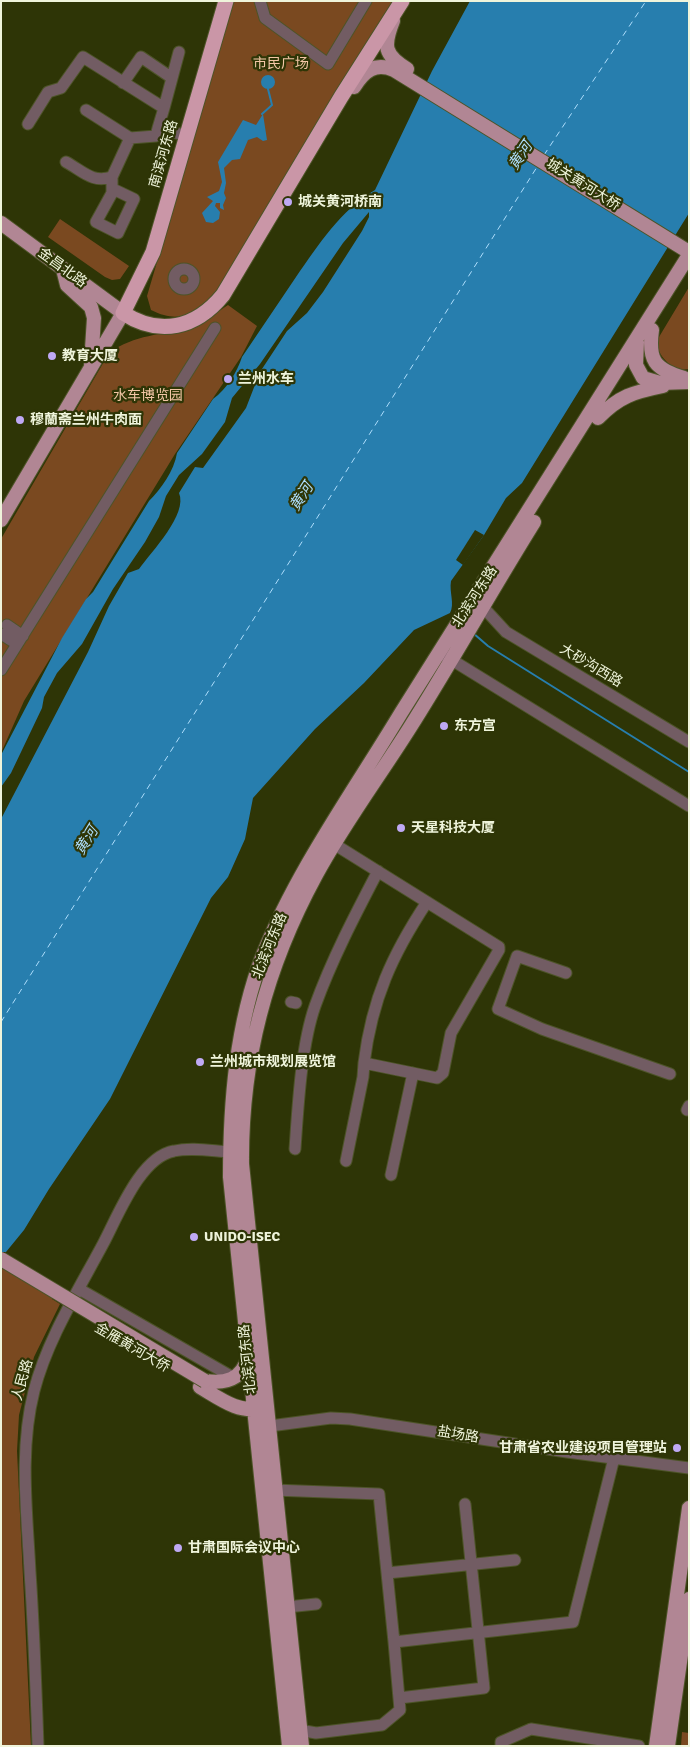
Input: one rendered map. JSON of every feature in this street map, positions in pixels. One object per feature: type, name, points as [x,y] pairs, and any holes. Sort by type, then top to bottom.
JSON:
[{"type":"highway","name":"南滨河东路","points":[[123,313],[153,252],[226,1]]},
{"type":"highway","points":[[123,313],[146,325],[164,327],[188,322],[206,312],[223,295],[297,174],[341,97],[403,1]]},
{"type":"main road","points":[[403,1],[392,22],[386,42],[391,57],[403,70]]},
{"type":"main road","points":[[297,174],[322,140],[361,76],[371,68],[379,66],[403,70]]},
{"type":"main road","name":"城关黄河大桥","points":[[403,70],[689,243]]},
{"type":"main road","name":"城关黄河大桥","points":[[403,70],[689,253]]},
{"type":"main road","name":"金昌北路","points":[[1,224],[123,313]]},
{"type":"main road","name":"北滨河东路","points":[[260,1404],[248,1358],[230,1177],[230,1152],[234,1076],[246,1013],[263,956],[296,884],[633,367],[646,332],[689,253]]},
{"type":"main road","points":[[63,269],[67,285],[91,307],[94,318],[93,352],[89,372]]},
{"type":"main road","name":"北滨河东路","points":[[475,612],[606,389],[689,270]]},
{"type":"main road","name":"南滨河东路","points":[[1,520],[123,313]]},
{"type":"main road","points":[[646,332],[655,363],[684,380]]},
{"type":"main road","points":[[606,389],[618,376],[633,367],[648,380],[684,380]]},
{"type":"main road","points":[[598,418],[615,401],[624,396],[684,380]]},
{"type":"main road","name":"北滨河东路","points":[[302,1746],[294,1729],[260,1404],[253,1288],[242,1164],[246,1079],[256,1024],[275,960],[316,875],[418,714],[447,652]]},
{"type":"main road","name":"金雁黄河大侨","points":[[1,1259],[203,1384]]},
{"type":"main road","name":"金雁黄河大侨","points":[[1,1269],[203,1384]]},
{"type":"main road","points":[[203,1384],[223,1383],[234,1378],[244,1369],[248,1358]]},
{"type":"main road","points":[[203,1384],[260,1404]]},
{"type":"main road","name":"北滨河东路","points":[[263,1427],[274,1490],[287,1607],[294,1729],[289,1746]]},
{"type":"main road","points":[[656,1746],[689,1508]]},
{"type":"main road","points":[[668,1746],[689,1599]]},
{"type":"street","points":[[272,1],[260,4],[265,18],[328,64],[366,1]]},
{"type":"street","points":[[86,110],[130,138],[156,136],[179,52]]},
{"type":"street","points":[[123,83],[141,57],[172,78]]},
{"type":"street","points":[[28,124],[48,92],[62,88],[83,58],[164,108]]},
{"type":"street","points":[[158,128],[187,136]]},
{"type":"street","points":[[66,162],[93,180],[112,183],[130,138]]},
{"type":"street","points":[[1,670],[214,328]]},
{"type":"street","name":"大砂沟西路","points":[[475,612],[689,742]]},
{"type":"street","points":[[4,630],[20,640]]},
{"type":"street","points":[[447,652],[689,806]]},
{"type":"street","points":[[334,844],[499,947],[451,1033],[443,1073],[437,1078],[364,1063]]},
{"type":"street","points":[[295,1149],[304,1063],[301,1004],[347,932],[378,871]]},
{"type":"street","points":[[346,1161],[363,1077],[367,1036],[383,977],[403,938],[427,902]]},
{"type":"street","points":[[566,973],[517,956],[498,1009],[542,1029],[670,1074]]},
{"type":"street","points":[[392,1175],[413,1073]]},
{"type":"street","name":"人民路","points":[[38,1746],[25,1474],[28,1419],[42,1367],[80,1289],[147,1166],[158,1157],[172,1151],[187,1149],[230,1152]]},
{"type":"street","points":[[80,1289],[234,1378]]},
{"type":"street","name":"盐场路","points":[[263,1427],[331,1418],[350,1419],[689,1468]]},
{"type":"street","points":[[394,1642],[573,1622],[614,1458]]},
{"type":"street","points":[[274,1490],[379,1494],[399,1698],[400,1710],[382,1725],[316,1733],[294,1729]]},
{"type":"street","points":[[399,1698],[484,1688],[465,1504]]},
{"type":"street","points":[[387,1573],[515,1560]]},
{"type":"street","points":[[287,1607],[316,1604]]},
{"type":"street","points":[[501,1746],[501,1742],[531,1729],[593,1742],[640,1746]]},
{"type":"green space","name":"市民广场","points":[[234,1],[394,1],[212,298],[198,309],[184,316],[169,316],[151,310],[147,296]]},
{"type":"green space","points":[[60,219],[129,266],[120,279],[112,280],[105,277],[48,237]]},
{"type":"green space","points":[[689,287],[689,369],[683,369],[672,366],[663,358],[656,342]]},
{"type":"green space","name":"水车博览园","points":[[228,305],[257,326],[241,357],[175,454],[24,701],[1,753],[1,539],[109,353],[129,342],[195,324]]},
{"type":"green space","points":[[1,1266],[38,1289],[58,1288],[52,1299],[60,1304],[34,1357],[19,1415],[17,1451],[31,1746],[1,1746]]},
{"type":"green space","points":[[682,1732],[689,1733],[689,1746],[681,1746]]},
{"type":"water","name":"黄河","points":[[470,1],[689,1],[689,213],[522,483],[506,498],[484,535],[451,581],[452,606],[450,613],[414,630],[364,683],[315,729],[253,798],[245,839],[228,877],[211,898],[110,1099],[49,1189],[24,1230],[6,1252],[1,1252],[1,819],[88,652],[109,606],[128,573],[139,569],[160,543],[174,522],[180,502],[179,493],[195,467],[203,468],[246,408],[260,372],[287,331],[307,313],[323,292],[362,231],[369,217],[369,212],[343,243],[260,364],[232,398],[225,422],[202,454],[179,475],[166,496],[159,517],[145,542],[113,589],[82,644],[57,673],[44,697],[42,708],[11,773],[1,787],[1,755],[62,638],[86,599],[93,592],[149,501],[166,479],[177,453],[213,399],[231,380],[242,357],[331,229],[362,198],[375,190],[432,71]]},
{"type":"water","points":[[268,75],[273,77],[275,82],[273,87],[268,89],[263,87],[261,82],[263,77]]},
{"type":"water","points":[[263,114],[267,140],[263,141],[257,137],[248,140],[240,159],[232,160],[224,168],[226,183],[224,193],[226,198],[223,205],[224,210],[220,208],[220,203],[216,203],[215,206],[220,212],[219,219],[213,223],[206,222],[202,213],[213,201],[207,197],[219,191],[222,182],[218,162],[243,120],[256,125]]},
{"type":"pier","points":[[475,530],[484,535],[463,565],[456,560]]},
{"type":"waterway","points":[[262,114],[272,105],[268,89]]},
{"type":"waterway","points":[[473,633],[488,646],[689,772]]},
{"type":"ferry route","points":[[544,155],[646,1]]},
{"type":"ferry route","points":[[1,1022],[537,167]]},
{"type":"place","name":"城关黄河桥南","points":[[288,202]]},
{"type":"place","name":"教育大厦","points":[[52,356]]},
{"type":"place","name":"兰州水车","points":[[228,379]]},
{"type":"place","name":"穆蘭斋兰州牛肉面","points":[[20,420]]},
{"type":"place","name":"东方宫","points":[[444,726]]},
{"type":"place","name":"天星科技大厦","points":[[401,828]]},
{"type":"place","name":"兰州城市规划展览馆","points":[[200,1062]]},
{"type":"place","name":"UNIDO-ISEC","points":[[194,1237]]},
{"type":"place","name":"甘肃省农业建设项目管理站","points":[[677,1448]]},
{"type":"place","name":"甘肃国际会议中心","points":[[178,1548]]}]
